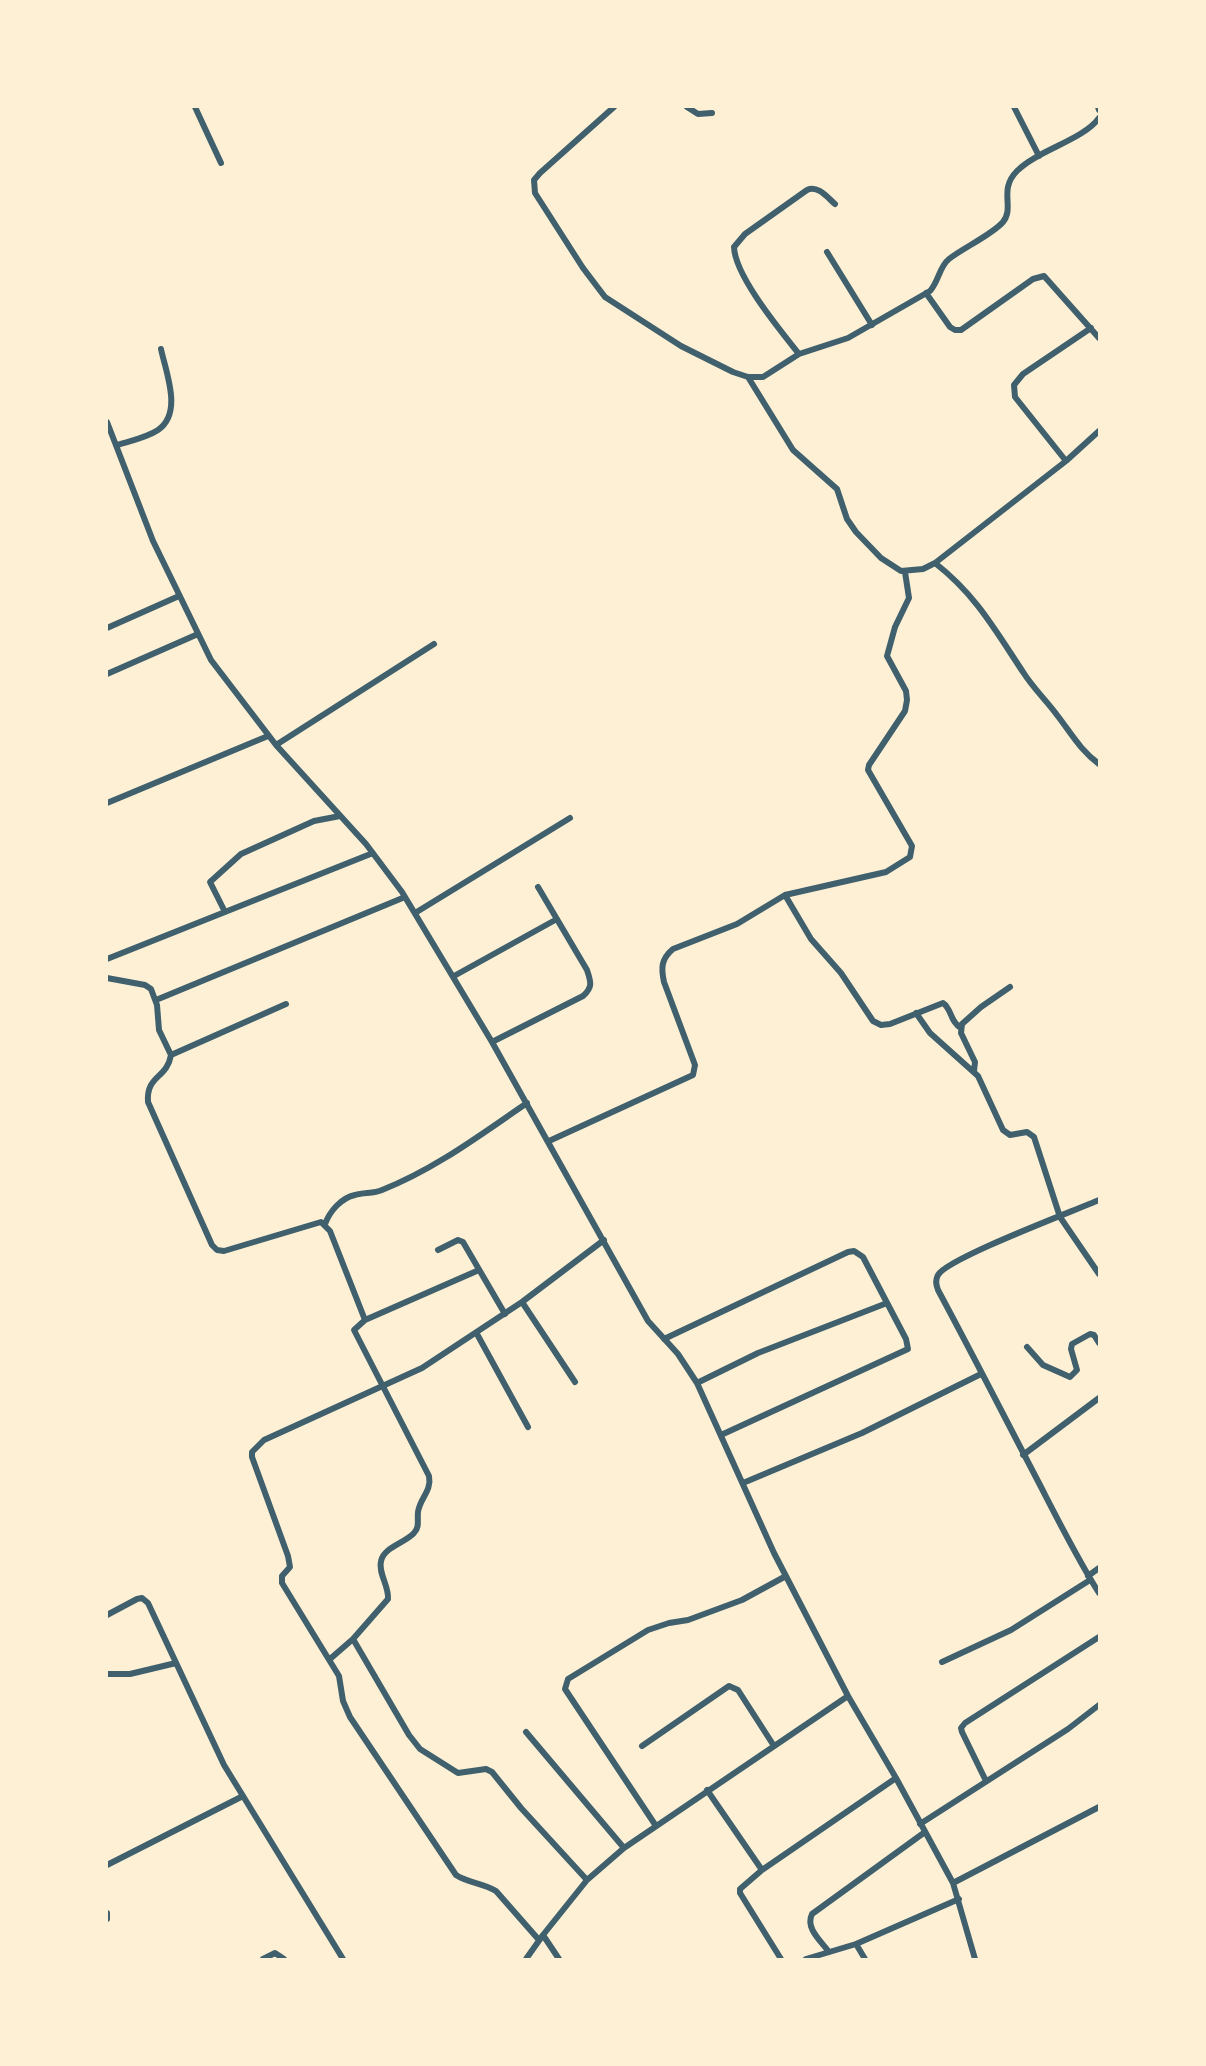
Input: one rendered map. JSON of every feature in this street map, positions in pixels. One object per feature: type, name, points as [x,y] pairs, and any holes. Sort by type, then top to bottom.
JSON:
[{"type":"street","points":[[195,107],[221,163]]},
{"type":"street","points":[[614,107],[540,173],[534,180],[535,193],[583,268],[606,297],[681,346],[748,377],[763,377],[799,355],[837,343],[926,293],[935,285],[943,265],[1004,221],[1008,208],[1007,187],[1010,179],[1022,167],[1091,127],[1099,118]]},
{"type":"street","points":[[687,107],[698,114],[712,113]]},
{"type":"street","points":[[1014,107],[1039,156]]},
{"type":"street","points":[[799,355],[755,293],[738,263],[734,247],[745,234],[811,188],[818,190],[835,204]]},
{"type":"street","points":[[827,252],[872,325]]},
{"type":"street","points":[[926,293],[950,327],[961,330],[1033,279],[1044,276],[1099,338]]},
{"type":"street","points":[[1066,461],[1020,404],[1013,392],[1014,385],[1023,374],[1091,328]]},
{"type":"street","points":[[117,445],[151,434],[168,420],[171,400],[161,349]]},
{"type":"street","points":[[748,377],[793,450],[837,489],[847,519],[856,532],[887,563],[905,572],[923,569],[935,563],[1066,461],[1099,431]]},
{"type":"street","points":[[107,422],[153,541],[198,634],[223,677],[268,736],[373,852],[405,897],[549,1141],[648,1321],[678,1354],[697,1383],[786,1576],[848,1696],[953,1884],[975,1959]]},
{"type":"street","points":[[935,563],[976,601],[1029,681],[1062,721],[1076,743],[1099,764]]},
{"type":"street","points":[[549,1141],[693,1076],[695,1065],[662,971],[666,955],[673,949],[737,924],[785,895],[889,870],[910,857],[912,846],[868,770],[905,711],[906,691],[887,656],[895,627],[909,598],[905,572]]},
{"type":"street","points":[[107,628],[180,596]]},
{"type":"street","points":[[107,674],[198,634]]},
{"type":"street","points":[[276,745],[434,644]]},
{"type":"street","points":[[107,803],[268,736]]},
{"type":"street","points":[[225,912],[210,882],[241,854],[314,821],[340,816]]},
{"type":"street","points":[[415,913],[570,818]]},
{"type":"street","points":[[107,959],[373,852]]},
{"type":"street","points":[[492,1042],[583,996],[592,984],[587,970],[538,887]]},
{"type":"street","points":[[785,895],[811,939],[841,973],[873,1021],[881,1025],[890,1024],[943,1003],[947,1005],[954,1022],[961,1028],[963,1039],[975,1062],[974,1071]]},
{"type":"street","points":[[156,1000],[405,897]]},
{"type":"street","points":[[454,976],[556,919]]},
{"type":"street","points":[[107,978],[145,985],[151,989],[156,1000],[159,1030],[171,1055],[166,1069],[147,1090],[148,1102],[212,1245],[217,1250],[224,1251],[318,1222],[325,1224],[365,1320]]},
{"type":"street","points":[[961,1028],[973,1013],[1010,987]]},
{"type":"street","points":[[171,1055],[286,1004]]},
{"type":"street","points":[[916,1013],[930,1033],[974,1071],[1003,1130],[1010,1135],[1027,1132],[1034,1137],[1060,1217],[1099,1273]]},
{"type":"street","points":[[325,1224],[329,1214],[347,1198],[381,1191],[425,1170],[527,1103]]},
{"type":"street","points":[[1099,1200],[970,1254],[946,1267],[937,1276],[937,1290],[961,1331],[1068,1544],[1099,1593]]},
{"type":"street","points":[[438,1250],[458,1240],[463,1242],[505,1314]]},
{"type":"street","points":[[558,1959],[496,1891],[488,1886],[464,1881],[456,1875],[350,1717],[343,1701],[339,1676],[282,1583],[282,1576],[290,1567],[290,1562],[252,1452],[264,1440],[422,1368],[477,1334],[604,1240]]},
{"type":"street","points":[[664,1339],[848,1252],[854,1251],[863,1257],[906,1339],[908,1349],[721,1435]]},
{"type":"street","points":[[330,1659],[353,1639],[388,1599],[381,1559],[385,1553],[414,1533],[418,1526],[419,1507],[431,1484],[355,1334],[356,1327],[365,1320],[479,1270]]},
{"type":"street","points":[[522,1302],[575,1382]]},
{"type":"street","points":[[697,1383],[758,1353],[887,1303]]},
{"type":"street","points":[[477,1334],[528,1427]]},
{"type":"street","points":[[1027,1347],[1043,1365],[1070,1377],[1077,1370],[1072,1344],[1090,1334],[1094,1335],[1099,1343]]},
{"type":"street","points":[[743,1483],[862,1433],[981,1374]]},
{"type":"street","points":[[1023,1455],[1099,1398]]},
{"type":"street","points":[[942,1661],[1011,1630],[1089,1578],[1099,1568]]},
{"type":"street","points":[[656,1826],[565,1689],[568,1679],[648,1630],[688,1620],[742,1600],[786,1576]]},
{"type":"street","points":[[107,1615],[137,1599],[148,1603],[223,1765],[343,1959]]},
{"type":"street","points":[[986,1781],[961,1728],[1099,1637]]},
{"type":"street","points":[[353,1639],[409,1735],[420,1749],[458,1773],[486,1769],[492,1772],[587,1880]]},
{"type":"street","points":[[107,1674],[130,1674],[176,1663]]},
{"type":"street","points":[[642,1746],[729,1686],[738,1690],[774,1746]]},
{"type":"street","points":[[526,1959],[587,1880],[624,1848],[848,1696]]},
{"type":"street","points":[[920,1824],[1068,1729],[1099,1706]]},
{"type":"street","points":[[526,1732],[624,1848]]},
{"type":"street","points":[[781,1959],[740,1889],[762,1870],[896,1778]]},
{"type":"street","points":[[707,1790],[762,1870]]},
{"type":"street","points":[[107,1866],[243,1796]]},
{"type":"street","points":[[953,1884],[1099,1807]]},
{"type":"street","points":[[829,1952],[810,1926],[812,1914],[925,1832]]},
{"type":"street","points":[[806,1959],[817,1958],[856,1944],[959,1899]]},
{"type":"street","points":[[107,1913],[107,1919]]},
{"type":"street","points":[[856,1944],[865,1959]]},
{"type":"street","points":[[263,1959],[275,1954],[284,1959]]}]
